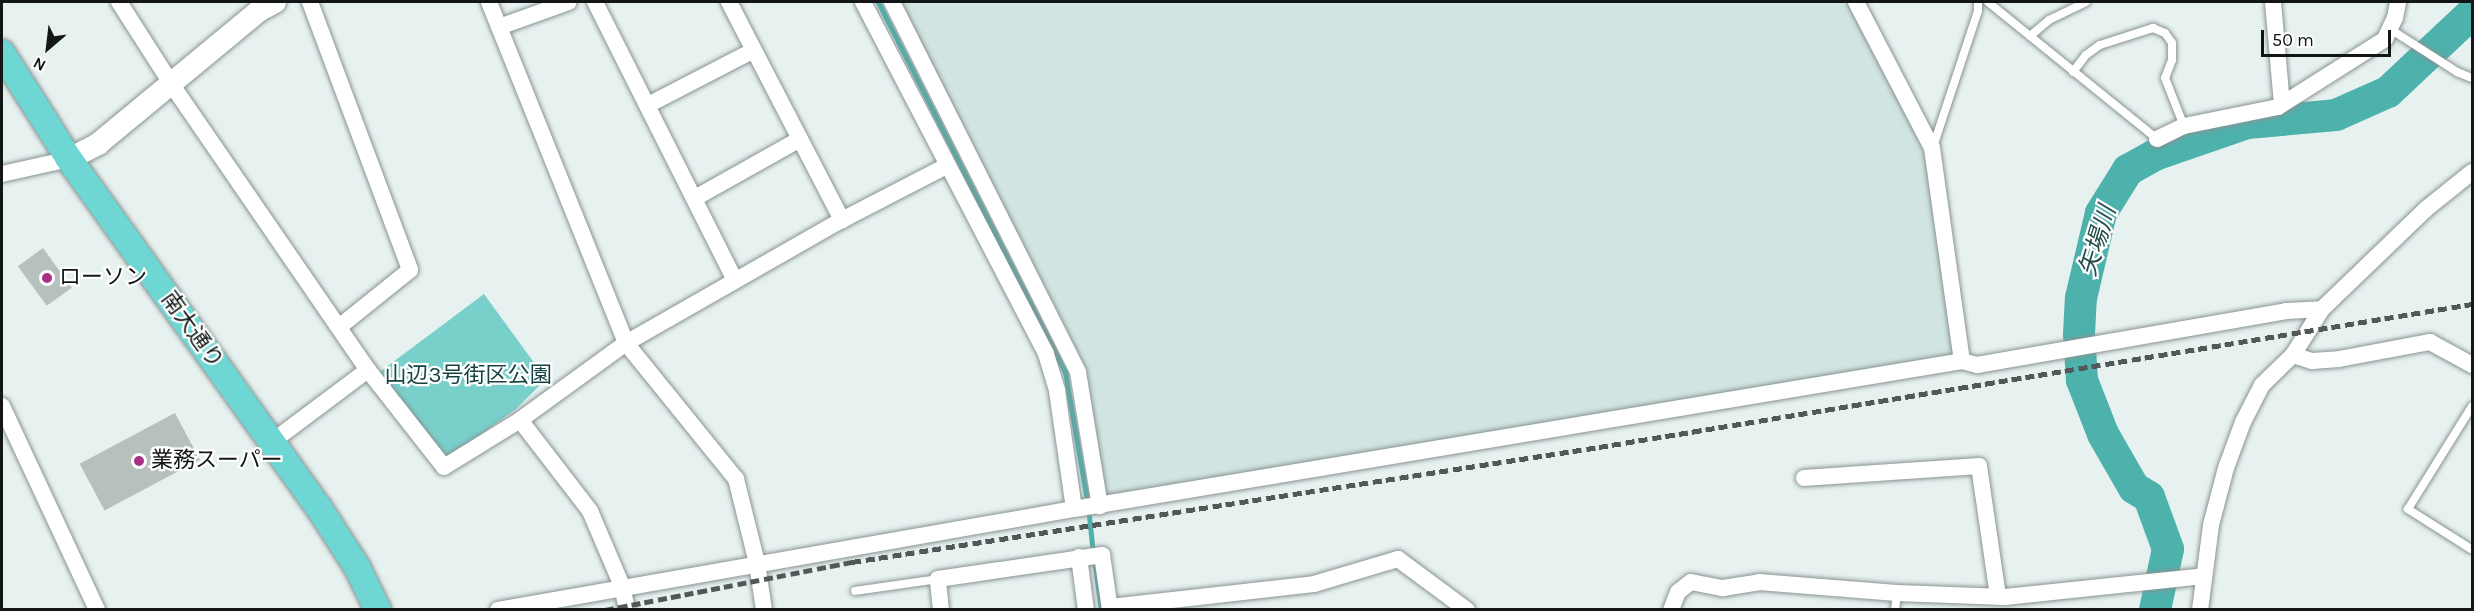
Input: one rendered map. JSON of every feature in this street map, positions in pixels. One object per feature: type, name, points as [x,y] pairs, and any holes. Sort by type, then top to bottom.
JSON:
[{"type":"main road","name":"南大通り","points":[[2,53],[69,159],[273,441],[339,538],[378,609]]},
{"type":"street","points":[[119,2],[172,85],[368,370],[444,467],[520,420],[626,343],[842,220],[948,165]]},
{"type":"street","points":[[310,2],[410,270],[339,327]]},
{"type":"street","points":[[489,2],[626,343],[736,479],[757,563],[764,609]]},
{"type":"street","points":[[499,27],[569,2]]},
{"type":"street","points":[[595,2],[735,280]]},
{"type":"street","points":[[729,2],[842,220]]},
{"type":"street","points":[[864,2],[1046,354],[1057,391],[1074,509]]},
{"type":"street","points":[[892,2],[1078,372],[1100,506]]},
{"type":"street","points":[[1856,2],[1932,148],[1962,361]]},
{"type":"street","points":[[2273,2],[2282,104]]},
{"type":"street","points":[[2157,140],[2184,126],[2282,104],[2385,39],[2398,2]]},
{"type":"street","points":[[2,174],[69,159],[98,144],[172,85],[263,4]]},
{"type":"street","points":[[648,105],[754,50]]},
{"type":"street","points":[[695,198],[800,139]]},
{"type":"street","points":[[2200,609],[2211,525],[2243,422],[2262,385],[2293,355],[2322,309],[2426,209],[2472,172]]},
{"type":"street","points":[[498,609],[1074,509],[1962,361],[1977,365],[2286,311],[2322,309]]},
{"type":"street","points":[[2293,355],[2312,361],[2339,359],[2430,342],[2472,365]]},
{"type":"street","points":[[273,441],[368,370]]},
{"type":"street","points":[[2,406],[97,609]]},
{"type":"street","points":[[520,420],[590,511],[622,586],[627,609]]},
{"type":"street","points":[[1804,478],[1979,466],[1998,597]]},
{"type":"street","points":[[941,609],[938,579],[1102,555],[1110,608],[1314,584],[1398,560],[1467,609]]},
{"type":"street","points":[[1079,557],[1086,609]]},
{"type":"street","points":[[1671,609],[1678,592],[1691,582],[1723,588],[1759,582],[1896,601],[1998,597],[2204,576]]},
{"type":"lane","points":[[1932,148],[1978,10],[1978,2]]},
{"type":"lane","points":[[1988,2],[2157,140]]},
{"type":"lane","points":[[2030,36],[2049,20],[2086,2]]},
{"type":"lane","points":[[2073,72],[2086,55],[2100,45],[2152,28],[2165,33],[2172,43],[2172,60],[2165,78],[2184,126]]},
{"type":"lane","points":[[2390,29],[2457,72],[2472,78]]},
{"type":"lane","points":[[2471,549],[2408,508],[2472,406]]},
{"type":"lane","points":[[855,591],[938,579]]},
{"type":"shaded area","points":[[891,2],[1856,2],[1932,148],[1962,361],[1100,506],[1078,372]]},
{"type":"green space","name":"山辺3号街区公園","points":[[484,294],[546,379],[516,409],[447,459],[377,374]]},
{"type":"building","points":[[43,248],[72,288],[47,306],[18,266]]},
{"type":"building","points":[[175,413],[200,460],[105,510],[80,464]]},
{"type":"waterway","points":[[878,2],[1065,372],[1086,495]]},
{"type":"waterway","name":"矢場川","points":[[2155,610],[2168,549],[2149,497],[2134,488],[2103,434],[2082,380],[2079,334],[2081,298],[2101,213],[2128,170],[2157,154],[2247,123],[2336,115],[2388,92],[2472,13]]},
{"type":"waterway","points":[[1089,516],[1092,546]]},
{"type":"waterway","points":[[1095,566],[1101,610]]},
{"type":"railway","points":[[605,610],[852,562],[1599,447],[2472,304]]},
{"type":"place","name":"ローソン","points":[[47,278]]},
{"type":"place","name":"業務スーパー","points":[[139,461]]}]
